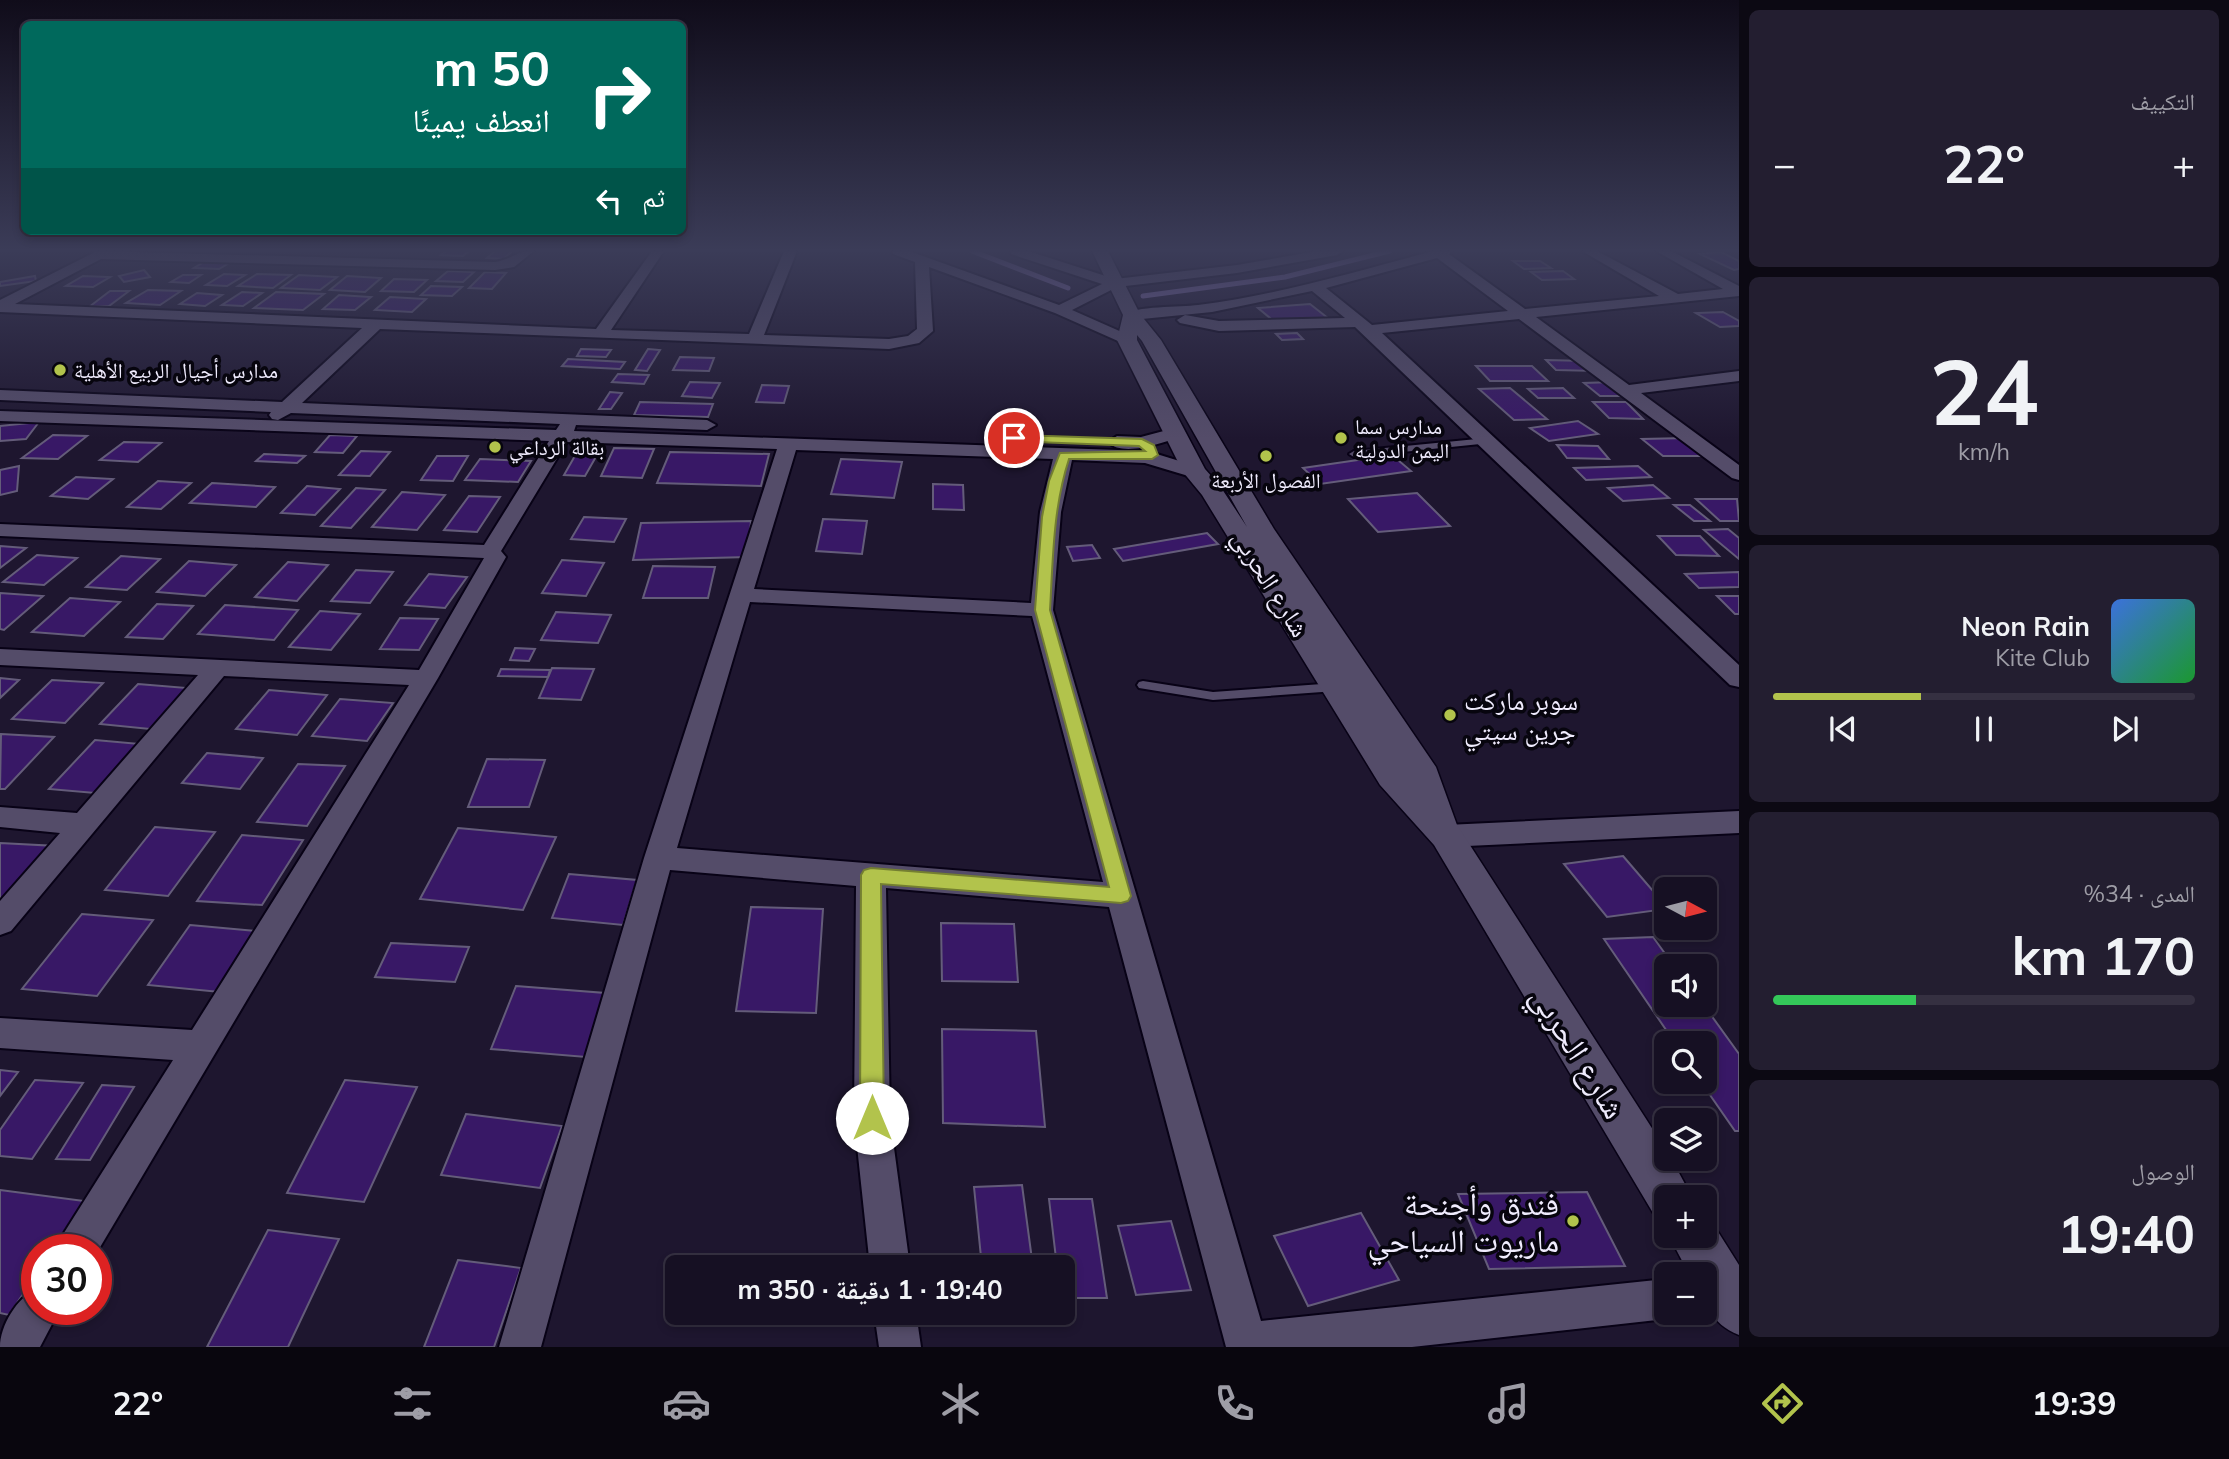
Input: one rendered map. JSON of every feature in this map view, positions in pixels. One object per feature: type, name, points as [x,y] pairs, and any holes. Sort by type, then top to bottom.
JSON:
[{"type":"street","points":[[143,314],[889,344],[913,340],[925,331],[924,314]]},
{"type":"street","points":[[600,334],[614,314]]},
{"type":"street","points":[[754,340],[765,314]]},
{"type":"street","points":[[1083,314],[1136,323],[1219,326],[1364,326],[1526,314],[1739,474]]},
{"type":"street","name":"شارع الحربي","points":[[1131,314],[1175,433],[1195,472],[1212,491],[1392,777],[1446,835]]},
{"type":"street","points":[[1136,323],[1190,314]]},
{"type":"street","points":[[1349,314],[1739,679]]},
{"type":"street","name":"شارع الحربي","points":[[1136,323],[1151,340],[1261,529],[1423,775],[1446,835],[1662,1185]]},
{"type":"street","points":[[264,427],[375,325]]},
{"type":"street","points":[[1627,390],[1739,376]]},
{"type":"street","points":[[0,396],[572,419],[1145,450],[1195,472]]},
{"type":"street","points":[[0,416],[1064,455],[1145,450],[1175,433]]},
{"type":"street","points":[[490,552],[572,419]]},
{"type":"street","points":[[520,1347],[659,858],[788,444]]},
{"type":"street","points":[[1064,455],[1055,481],[1049,517],[1042,610],[1246,1345],[1654,1299]]},
{"type":"street","points":[[0,530],[490,552],[495,557],[426,678],[86,1234]]},
{"type":"street","points":[[740,596],[1042,610]]},
{"type":"street","points":[[0,657],[426,678]]},
{"type":"street","points":[[0,922],[217,668]]},
{"type":"street","points":[[0,817],[84,824]]},
{"type":"street","points":[[1446,835],[1739,822]]},
{"type":"street","points":[[659,858],[1121,896]]},
{"type":"street","points":[[871,875],[872,1118],[889,1255]]},
{"type":"street","points":[[0,1033],[200,1046]]},
{"type":"street","points":[[1699,1248],[1724,1299]]},
{"type":"street","points":[[16,1347],[29,1325]]},
{"type":"street","points":[[897,1325],[900,1347]]},
{"type":"lane","points":[[1354,454],[1487,441]]},
{"type":"lane","points":[[1143,685],[1213,696],[1336,687]]},
{"type":"building","points":[[1265,314],[1322,314],[1329,319],[1276,323]]},
{"type":"building","points":[[1697,314],[1726,314],[1739,321],[1739,326],[1720,327]]},
{"type":"building","points":[[1297,333],[1303,339],[1282,340],[1276,334]]},
{"type":"building","points":[[581,349],[611,350],[606,357],[577,356]]},
{"type":"building","points":[[648,349],[660,350],[647,371],[635,370]]},
{"type":"building","points":[[680,357],[714,358],[709,371],[673,370]]},
{"type":"building","points":[[568,359],[625,362],[620,369],[562,366]]},
{"type":"building","points":[[1546,360],[1586,361],[1596,371],[1556,370]]},
{"type":"building","points":[[1476,366],[1532,366],[1548,381],[1490,381]]},
{"type":"building","points":[[618,374],[649,375],[644,384],[612,382]]},
{"type":"building","points":[[690,382],[720,383],[712,398],[682,396]]},
{"type":"building","points":[[1614,382],[1631,396],[1600,396],[1584,383]]},
{"type":"building","points":[[762,385],[789,386],[784,403],[756,402]]},
{"type":"building","points":[[1510,388],[1547,419],[1514,420],[1479,389]]},
{"type":"building","points":[[1563,388],[1574,398],[1538,398],[1528,389]]},
{"type":"building","points":[[610,392],[622,393],[611,409],[599,409]]},
{"type":"building","points":[[640,402],[713,404],[708,417],[634,415]]},
{"type":"building","points":[[1593,402],[1626,402],[1643,419],[1609,418]]},
{"type":"building","points":[[1578,421],[1598,434],[1549,441],[1530,428]]},
{"type":"building","points":[[39,422],[26,439],[0,441],[0,426]]},
{"type":"building","points":[[53,435],[87,436],[58,459],[22,458]]},
{"type":"building","points":[[330,435],[357,436],[343,453],[315,452]]},
{"type":"building","points":[[1688,438],[1710,456],[1663,456],[1642,439]]},
{"type":"building","points":[[124,442],[161,443],[138,462],[100,460]]},
{"type":"building","points":[[1557,445],[1598,446],[1609,459],[1567,458]]},
{"type":"building","points":[[580,447],[601,448],[585,476],[564,475]]},
{"type":"building","points":[[614,448],[654,449],[642,478],[601,476]]},
{"type":"building","points":[[361,451],[390,452],[370,476],[339,475]]},
{"type":"building","points":[[670,452],[769,454],[761,486],[657,483]]},
{"type":"building","points":[[264,454],[305,456],[297,463],[256,461]]},
{"type":"building","points":[[1392,455],[1411,471],[1320,484],[1303,468]]},
{"type":"building","points":[[437,456],[468,456],[453,481],[421,480]]},
{"type":"building","points":[[480,459],[531,461],[518,482],[465,480]]},
{"type":"building","points":[[841,459],[902,462],[894,498],[831,494]]},
{"type":"building","points":[[19,466],[17,491],[0,495],[0,470]]},
{"type":"building","points":[[1638,466],[1651,477],[1586,480],[1574,468]]},
{"type":"building","points":[[76,477],[113,479],[88,499],[51,496]]},
{"type":"building","points":[[158,481],[191,483],[161,509],[127,507]]},
{"type":"building","points":[[212,483],[275,487],[256,507],[190,503]]},
{"type":"building","points":[[933,484],[963,485],[964,510],[933,509]]},
{"type":"building","points":[[1653,485],[1669,498],[1623,501],[1608,488]]},
{"type":"building","points":[[307,486],[340,489],[315,515],[281,513]]},
{"type":"building","points":[[356,488],[385,490],[351,528],[321,526]]},
{"type":"building","points":[[402,492],[445,495],[417,530],[372,527]]},
{"type":"building","points":[[1417,493],[1450,526],[1378,532],[1348,499]]},
{"type":"building","points":[[469,496],[500,497],[477,532],[444,530]]},
{"type":"building","points":[[1696,499],[1737,499],[1739,521],[1720,521]]},
{"type":"building","points":[[1674,505],[1690,505],[1710,521],[1694,521]]},
{"type":"building","points":[[584,517],[626,519],[614,542],[571,539]]},
{"type":"building","points":[[823,519],[867,521],[862,554],[816,551]]},
{"type":"building","points":[[751,521],[748,557],[633,560],[641,523]]},
{"type":"building","points":[[1728,529],[1739,538],[1739,559],[1704,530]]},
{"type":"building","points":[[1207,533],[1218,544],[1123,561],[1114,549]]},
{"type":"building","points":[[1658,536],[1700,536],[1719,556],[1676,555]]},
{"type":"building","points":[[1092,545],[1100,558],[1073,561],[1067,547]]},
{"type":"building","points":[[0,546],[26,548],[0,568]]},
{"type":"building","points":[[37,555],[77,558],[44,585],[3,582]]},
{"type":"building","points":[[121,556],[160,559],[127,590],[86,587]]},
{"type":"building","points":[[562,560],[604,563],[586,596],[542,593]]},
{"type":"building","points":[[189,561],[236,565],[205,596],[157,592]]},
{"type":"building","points":[[288,562],[328,565],[297,601],[255,597]]},
{"type":"building","points":[[653,566],[715,567],[708,598],[643,598]]},
{"type":"building","points":[[356,570],[393,572],[370,603],[331,601]]},
{"type":"building","points":[[1739,572],[1739,587],[1699,588],[1685,574]]},
{"type":"building","points":[[429,574],[467,577],[445,608],[405,605]]},
{"type":"building","points":[[0,593],[43,596],[4,630],[0,629]]},
{"type":"building","points":[[1717,596],[1739,596],[1739,614],[1735,614]]},
{"type":"building","points":[[70,598],[120,602],[84,636],[32,632]]},
{"type":"building","points":[[157,604],[193,606],[163,639],[126,637]]},
{"type":"building","points":[[225,605],[298,610],[274,640],[198,634]]},
{"type":"building","points":[[320,611],[360,614],[331,650],[289,647]]},
{"type":"building","points":[[556,612],[611,615],[598,643],[541,640]]},
{"type":"building","points":[[400,618],[438,619],[419,650],[380,649]]},
{"type":"building","points":[[515,648],[535,649],[529,661],[510,660]]},
{"type":"building","points":[[552,668],[594,669],[581,700],[539,698]]},
{"type":"building","points":[[501,669],[550,670],[548,677],[498,676]]},
{"type":"building","points":[[0,678],[19,680],[0,698]]},
{"type":"building","points":[[52,680],[103,683],[65,723],[12,719]]},
{"type":"building","points":[[138,684],[187,688],[150,729],[100,724]]},
{"type":"building","points":[[269,690],[327,695],[297,735],[236,729]]},
{"type":"building","points":[[340,699],[393,703],[367,741],[312,736]]},
{"type":"building","points":[[1,734],[54,737],[5,789],[0,789]]},
{"type":"building","points":[[95,740],[140,744],[95,793],[49,789]]},
{"type":"building","points":[[207,753],[263,758],[240,789],[182,783]]},
{"type":"building","points":[[487,759],[545,760],[529,807],[468,807]]},
{"type":"building","points":[[298,764],[345,766],[307,826],[257,822]]},
{"type":"building","points":[[155,827],[215,832],[168,896],[105,890]]},
{"type":"building","points":[[458,828],[556,837],[523,910],[420,899]]},
{"type":"building","points":[[242,835],[303,840],[262,905],[197,901]]},
{"type":"building","points":[[0,843],[56,846],[0,904]]},
{"type":"building","points":[[1623,856],[1654,892],[1654,911],[1607,917],[1564,864]]},
{"type":"building","points":[[569,874],[637,880],[623,925],[552,918]]},
{"type":"building","points":[[751,907],[823,909],[816,1013],[736,1011]]},
{"type":"building","points":[[82,914],[153,920],[97,996],[22,989]]},
{"type":"building","points":[[941,923],[1014,924],[1018,982],[942,981]]},
{"type":"building","points":[[190,925],[268,932],[230,993],[148,985]]},
{"type":"building","points":[[1653,937],[1665,954],[1654,954],[1654,1012],[1604,939]]},
{"type":"building","points":[[391,943],[469,947],[455,982],[375,977]]},
{"type":"building","points":[[516,986],[618,994],[598,1058],[491,1049]]},
{"type":"building","points":[[1657,1017],[1712,1017],[1739,1054],[1739,1131],[1735,1131],[1709,1094],[1717,1094],[1717,1031],[1667,1031]]},
{"type":"building","points":[[942,1029],[1036,1031],[1045,1127],[943,1123]]},
{"type":"building","points":[[0,1070],[18,1072],[0,1096]]},
{"type":"building","points":[[35,1080],[83,1083],[32,1159],[0,1156],[0,1130]]},
{"type":"building","points":[[345,1080],[417,1087],[364,1202],[287,1193]]},
{"type":"building","points":[[102,1085],[134,1087],[90,1160],[56,1159]]},
{"type":"building","points":[[466,1114],[562,1126],[540,1188],[441,1175]]},
{"type":"building","points":[[1022,1185],[1031,1255],[981,1255],[974,1187]]},
{"type":"building","points":[[0,1190],[84,1201],[62,1234],[21,1234],[21,1297],[9,1315],[0,1313]]},
{"type":"building","points":[[1587,1192],[1625,1266],[1489,1269],[1458,1194]]},
{"type":"building","points":[[1049,1199],[1092,1199],[1107,1298],[1075,1298],[1075,1255],[1056,1255]]},
{"type":"building","points":[[1361,1213],[1399,1280],[1308,1306],[1274,1236]]},
{"type":"building","points":[[1171,1221],[1191,1290],[1136,1295],[1118,1226]]},
{"type":"building","points":[[268,1230],[339,1239],[288,1347],[207,1347]]},
{"type":"building","points":[[458,1260],[521,1268],[494,1347],[424,1347]]},
{"type":"place","name":"مدارس أجيال الربيع الأهلية","points":[[60,370]]},
{"type":"place","name":"مدارس سما اليمن الدولية","points":[[1341,438]]},
{"type":"place","name":"بقالة الرداعي","points":[[495,447]]},
{"type":"place","name":"الفصول الأربعة","points":[[1266,456]]},
{"type":"place","name":"سوبر ماركت جرين سيتي","points":[[1450,715]]},
{"type":"place","name":"فندق وأجنحة ماريوت السياحي","points":[[1573,1221]]},
{"type":"route","points":[[872,1118],[871,875],[1121,896],[1042,610],[1049,517],[1055,481],[1064,455],[1152,455],[1149,447],[1142,443],[1014,438]]}]
